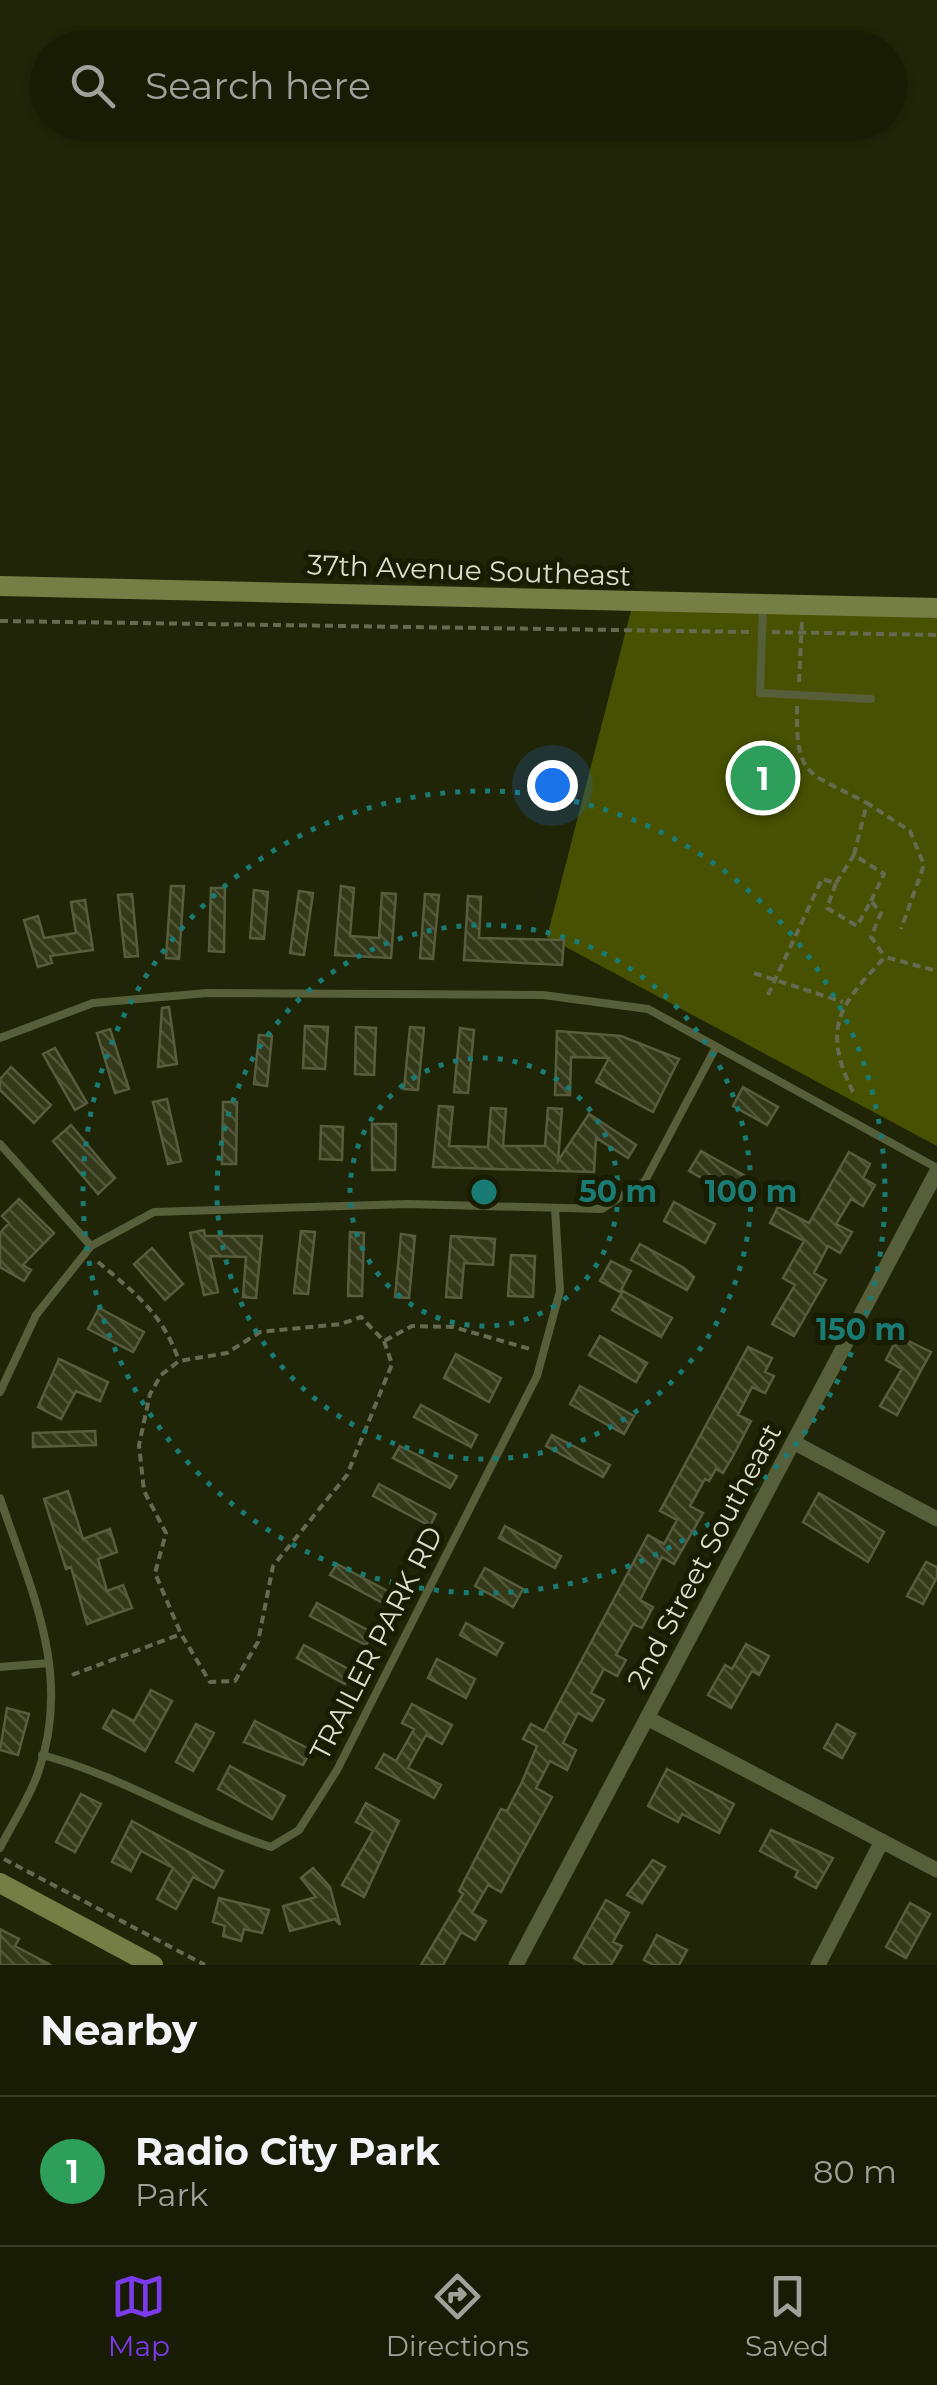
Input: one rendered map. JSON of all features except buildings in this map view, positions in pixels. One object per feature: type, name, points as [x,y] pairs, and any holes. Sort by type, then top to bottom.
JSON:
[{"type":"street","name":"37th Avenue Southeast","points":[[0,586],[937,608]]},
{"type":"street","name":"2nd Street Southeast","points":[[516,1965],[937,1170]]},
{"type":"street","points":[[794,1442],[937,1520]]},
{"type":"street","points":[[647,1718],[937,1870]]},
{"type":"street","points":[[818,1965],[882,1841]]},
{"type":"street","points":[[0,1883],[152,1965]]},
{"type":"lane","points":[[763,606],[760,693],[871,699]]},
{"type":"lane","points":[[0,1038],[94,1004],[207,992],[542,995],[648,1010],[937,1170]]},
{"type":"lane","points":[[0,1392],[36,1316],[92,1246],[154,1212],[312,1205],[602,1209],[645,1182],[716,1047]]},
{"type":"lane","points":[[0,1144],[92,1246]]},
{"type":"lane","name":"TRAILER PARK RD","points":[[42,1755],[99,1770],[218,1831],[271,1847],[300,1830],[337,1770],[537,1376],[560,1291],[555,1208]]},
{"type":"lane","points":[[0,1498],[48,1634],[52,1712],[38,1773],[0,1848]]},
{"type":"lane","points":[[0,1667],[49,1663]]},
{"type":"path","points":[[802,607],[796,751],[805,770],[910,831],[924,865],[901,929]]},
{"type":"path","points":[[0,621],[937,635]]},
{"type":"path","points":[[854,855],[884,874],[858,926],[826,908],[854,855],[866,803]]},
{"type":"path","points":[[768,995],[822,879],[836,884]]},
{"type":"path","points":[[871,901],[880,914],[871,938],[886,958],[937,971]]},
{"type":"path","points":[[853,1092],[836,1059],[843,1002],[886,958]]},
{"type":"path","points":[[754,973],[843,1002]]},
{"type":"path","points":[[98,1262],[152,1306],[169,1332],[179,1361]]},
{"type":"path","points":[[362,1317],[384,1341],[392,1364],[347,1475],[274,1566],[258,1642],[235,1681],[210,1682],[181,1634],[155,1572],[166,1533],[144,1491],[139,1445],[150,1394],[162,1374],[179,1361],[227,1353],[260,1332],[340,1324],[362,1317]]},
{"type":"path","points":[[384,1341],[412,1326],[453,1327],[535,1351]]},
{"type":"path","points":[[72,1675],[181,1634]]},
{"type":"path","points":[[0,1856],[205,1965]]},
{"type":"green space","points":[[633,603],[763,606],[937,618],[937,1146],[547,937]]},
{"type":"place","name":"Radio City Park","points":[[763,778]]}]
